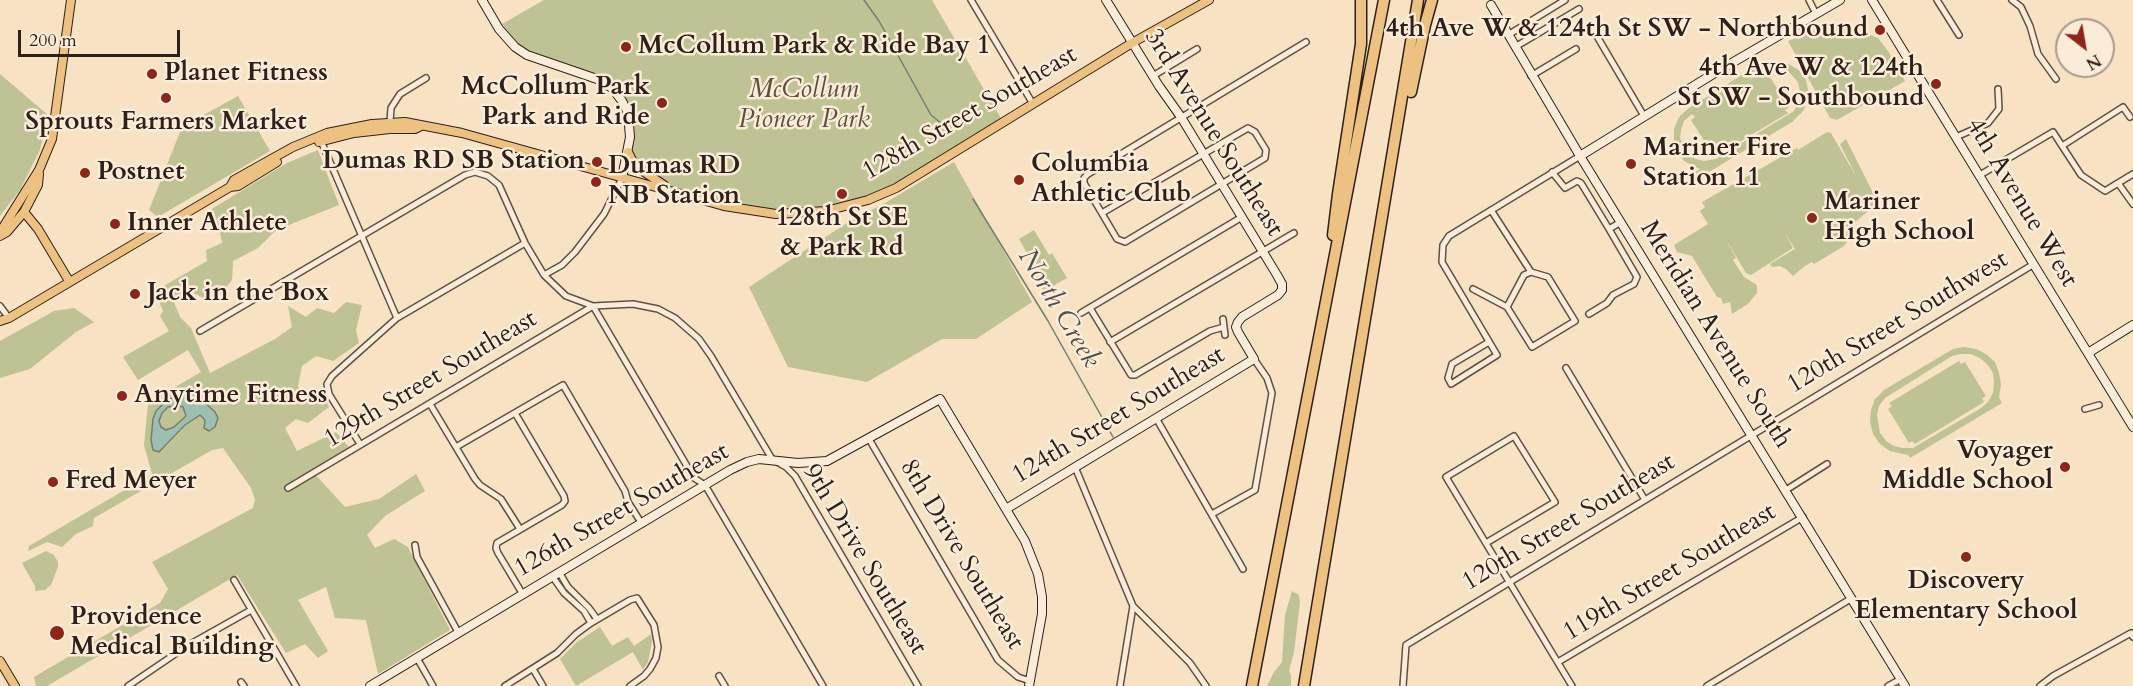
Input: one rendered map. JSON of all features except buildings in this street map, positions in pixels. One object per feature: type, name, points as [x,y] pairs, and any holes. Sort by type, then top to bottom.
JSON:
[{"type":"highway","points":[[1326,307],[1338,194],[1361,44],[1361,0]]},
{"type":"highway","points":[[1252,686],[1384,0]]},
{"type":"highway","points":[[1304,686],[1418,0]]},
{"type":"highway","points":[[1401,111],[1411,93],[1432,0]]},
{"type":"main road","points":[[0,235],[39,170],[51,140],[71,0]]},
{"type":"main road","name":"128th Street Southeast","points":[[1132,44],[1142,35],[1198,0]]},
{"type":"main road","name":"128th Street Southeast","points":[[421,126],[462,133],[724,206],[776,214],[815,212],[848,206],[896,188],[1132,44],[1209,0]]},
{"type":"main road","points":[[230,187],[234,180],[319,136],[390,122],[415,123],[421,126]]},
{"type":"main road","points":[[0,328],[4,319],[278,161],[321,141],[354,133],[415,129],[421,126]]},
{"type":"main road","points":[[628,152],[631,161],[639,171],[678,193]]},
{"type":"main road","points":[[0,235],[7,232],[24,212],[38,185],[39,170]]},
{"type":"main road","points":[[28,190],[24,212],[38,229],[69,281]]},
{"type":"main road","points":[[0,661],[15,686]]},
{"type":"street","points":[[482,0],[499,29],[515,47],[535,58],[597,79],[612,88],[628,113],[630,137],[622,178],[604,214],[575,252],[562,265],[544,275]]},
{"type":"street","points":[[971,0],[1033,104]]},
{"type":"street","name":"3rd Avenue Southeast","points":[[1106,0],[1204,154],[1281,284],[1282,290],[1278,296],[1242,317],[1236,327],[1254,359]]},
{"type":"street","points":[[1508,35],[1565,0]]},
{"type":"street","points":[[1809,0],[1816,14]]},
{"type":"street","points":[[1490,342],[1452,364],[1448,378],[1451,384],[1497,355],[1490,342],[1442,262],[1443,245],[1449,236],[1644,116],[1840,0]]},
{"type":"street","name":"4th Avenue West","points":[[1872,0],[2133,427]]},
{"type":"street","points":[[1937,0],[1959,35]]},
{"type":"street","points":[[2012,0],[2021,7],[2030,26],[2038,54],[2056,80]]},
{"type":"street","name":"Meridian Avenue South","points":[[1491,5],[1531,76],[1903,682]]},
{"type":"street","points":[[1515,47],[1580,9]]},
{"type":"street","points":[[1598,38],[1644,116]]},
{"type":"street","points":[[1102,213],[1248,129],[1255,132],[1266,150],[1265,158],[1125,242],[1117,239],[1084,183],[1084,178],[1088,174],[1306,42]]},
{"type":"street","points":[[1531,76],[1576,49]]},
{"type":"street","points":[[1153,76],[1197,50]]},
{"type":"street","points":[[390,122],[391,108],[400,94],[426,78]]},
{"type":"street","points":[[1956,137],[1988,123],[1999,109],[1998,89]]},
{"type":"street","points":[[2062,146],[2123,108],[2132,118]]},
{"type":"street","points":[[1980,176],[2053,132],[2081,175],[2105,191],[2133,174]]},
{"type":"street","points":[[321,141],[397,318]]},
{"type":"street","points":[[200,331],[465,175],[475,172],[488,176],[499,185],[525,243],[544,275],[566,296],[593,306],[633,304],[658,309],[687,327],[711,356],[772,459]]},
{"type":"street","points":[[1552,172],[1565,188],[1577,181],[1581,183],[1637,277],[1634,284],[1613,295],[1606,303],[1588,314]]},
{"type":"street","points":[[2118,183],[2133,204]]},
{"type":"street","points":[[1491,210],[1531,272]]},
{"type":"street","points":[[1081,314],[1242,217]]},
{"type":"street","points":[[1609,229],[1621,222]]},
{"type":"street","points":[[1110,342],[1294,233]]},
{"type":"street","points":[[360,444],[329,394],[327,384],[332,376],[397,318],[525,243]]},
{"type":"street","name":"120th Street Southwest","points":[[1752,434],[2034,264]]},
{"type":"street","points":[[1473,289],[1507,307],[1532,347],[1575,321],[1548,277],[1531,272],[1524,275],[1507,307]]},
{"type":"street","points":[[0,306],[4,319]]},
{"type":"street","points":[[593,306],[694,478],[705,484],[823,686]]},
{"type":"street","name":"129th Street Southeast","points":[[288,488],[593,306]]},
{"type":"street","points":[[1090,309],[1131,375],[1135,375],[1210,331],[1224,327]]},
{"type":"street","points":[[1223,319],[1225,335]]},
{"type":"street","points":[[2088,353],[2133,325]]},
{"type":"street","points":[[1212,514],[1255,490],[1272,393],[1267,378],[1254,359]]},
{"type":"street","name":"124th Street Southeast","points":[[1006,509],[1254,359]]},
{"type":"street","points":[[1566,368],[1645,500]]},
{"type":"street","points":[[456,447],[563,385],[642,524]]},
{"type":"street","name":"126th Street Southeast","points":[[370,686],[705,484],[747,462],[772,459],[798,463],[827,460],[940,399],[1006,509]]},
{"type":"street","points":[[430,404],[475,479],[501,499],[520,529]]},
{"type":"street","points":[[2085,409],[2099,405]]},
{"type":"street","points":[[515,413],[564,495],[565,501],[562,505],[497,543],[498,553],[522,593]]},
{"type":"street","points":[[1156,418],[1243,569]]},
{"type":"street","name":"120th Street Southeast","points":[[1403,686],[1406,645],[1752,434]]},
{"type":"street","points":[[1486,543],[1555,502],[1514,436],[1446,477],[1572,686]]},
{"type":"street","name":"8th Drive Southeast","points":[[869,439],[998,660],[1017,677],[1030,683]]},
{"type":"street","name":"9th Drive Southeast","points":[[772,459],[786,467],[795,476],[918,686]]},
{"type":"street","points":[[1786,490],[1827,464]]},
{"type":"street","points":[[1075,467],[1133,606],[1190,663],[1206,686]]},
{"type":"street","points":[[1006,509],[1033,559],[1042,597],[1042,614],[1030,683]]},
{"type":"street","name":"119th Street Southeast","points":[[1558,662],[1803,517]]},
{"type":"street","points":[[415,545],[417,558],[458,632]]},
{"type":"street","points":[[556,574],[585,604],[594,621]]},
{"type":"street","points":[[234,580],[296,686]]},
{"type":"street","points":[[505,686],[557,652],[594,621],[637,598],[654,625],[657,637],[656,658],[644,676],[630,686]]},
{"type":"street","points":[[1707,686],[1852,598]]},
{"type":"street","points":[[1120,686],[1133,606]]},
{"type":"street","points":[[128,686],[187,646],[251,610]]},
{"type":"street","points":[[2040,686],[2053,676],[2131,633],[2133,637]]},
{"type":"street","points":[[417,658],[433,686]]},
{"type":"street","points":[[533,669],[543,686]]},
{"type":"street","points":[[720,676],[726,686]]},
{"type":"street","points":[[1888,686],[1903,682]]},
{"type":"green space","name":"McCollum Pioneer Park","points":[[544,0],[932,0],[1003,122],[896,188],[844,207],[776,214],[657,187],[631,158],[630,125],[612,88],[527,55],[499,29],[504,26],[502,24]]},
{"type":"green space","points":[[1837,28],[1860,31],[1878,38],[1905,81],[1837,120],[1830,118],[1788,41],[1813,31]]},
{"type":"green space","points":[[1770,61],[1787,63],[1800,71],[1806,80],[1808,90],[1804,110],[1792,122],[1694,181],[1690,175],[1700,169],[1684,161],[1674,146],[1674,129],[1679,117],[1689,108],[1758,65]],"holes":[[[1773,68],[1788,71],[1798,82],[1801,97],[1794,111],[1716,159],[1704,161],[1688,154],[1680,138],[1684,121],[1692,114],[1695,117],[1691,120],[1712,153],[1715,152],[1718,155],[1788,113],[1785,110],[1789,107],[1768,74],[1765,75],[1763,72],[1744,83],[1762,71]]]},
{"type":"green space","points":[[0,74],[48,115],[40,150],[20,190],[0,216]]},
{"type":"green space","points":[[238,96],[270,151],[158,217],[149,210],[182,127]]},
{"type":"green space","points":[[1827,132],[1831,133],[1857,178],[1840,144],[1846,139],[1878,203],[1849,227],[1849,239],[1844,246],[1814,264],[1812,262],[1805,266],[1793,276],[1786,269],[1780,266],[1772,267],[1770,264],[1795,249],[1784,232],[1793,248],[1751,275],[1746,273],[1725,238],[1736,258],[1733,260],[1744,277],[1757,285],[1757,293],[1748,304],[1732,314],[1730,302],[1723,304],[1721,298],[1717,297],[1692,256],[1677,252],[1674,245],[1708,224],[1700,211],[1705,207],[1702,202]]},
{"type":"green space","points":[[318,150],[339,205],[276,230],[258,248],[233,261],[232,280],[213,303],[190,291],[174,302],[180,317],[191,328],[210,373],[275,339],[292,327],[288,306],[306,317],[317,308],[334,313],[346,302],[362,305],[356,330],[359,343],[333,361],[316,356],[302,366],[298,386],[307,400],[321,392],[329,407],[308,423],[296,419],[285,428],[297,451],[336,432],[349,447],[311,470],[345,507],[379,499],[416,474],[425,491],[385,516],[367,535],[375,548],[394,539],[408,547],[450,630],[378,674],[366,620],[335,618],[326,587],[298,600],[328,651],[318,658],[305,644],[286,653],[237,575],[47,686],[36,686],[34,677],[160,603],[168,589],[152,562],[253,508],[255,500],[251,488],[223,448],[212,450],[94,518],[93,526],[76,534],[62,547],[47,542],[28,551],[29,546],[152,474],[144,445],[148,403],[201,372],[188,350],[138,380],[123,357],[169,331],[160,316],[163,311],[155,291],[207,261],[206,250],[222,243],[219,227],[210,210],[287,163]],"holes":[[[182,394],[202,400],[215,412],[205,420],[200,415],[192,419],[166,446],[153,450],[151,440],[153,419],[167,400]]]},
{"type":"green space","points":[[954,162],[1032,302],[976,339],[942,339],[867,382],[788,367],[749,287],[850,221]]},
{"type":"green space","points":[[1034,230],[1049,255],[1052,253],[1067,278],[1044,291],[1030,267],[1033,264],[1019,239]]},
{"type":"green space","points":[[74,308],[94,322],[76,332],[30,369],[0,378],[0,341],[54,311]]},
{"type":"green space","points":[[1964,347],[1976,349],[1995,362],[1999,373],[2001,385],[1999,397],[2002,403],[1910,458],[1908,455],[1890,451],[1880,444],[1873,434],[1870,422],[1875,399],[1884,390],[1953,349]],"holes":[[[1971,354],[1980,358],[1993,373],[1993,393],[1988,402],[1913,448],[1894,446],[1886,441],[1880,433],[1877,415],[1879,406],[1885,398],[1952,356]]]},
{"type":"green space","points":[[1959,361],[1961,364],[1965,362],[1986,396],[1982,398],[1984,402],[1915,444],[1912,441],[1909,443],[1888,409],[1892,406],[1889,403]]},
{"type":"green space","points":[[168,407],[183,407],[186,416],[174,427],[166,430],[161,427],[159,420],[162,413]]},
{"type":"green space","points":[[46,551],[54,555],[58,567],[51,585],[45,590],[35,591],[35,586],[22,563]]},
{"type":"green space","points":[[1292,591],[1299,595],[1300,602],[1294,652],[1289,671],[1291,686],[1267,686],[1282,662],[1285,615]]},
{"type":"green space","points":[[600,627],[612,646],[628,637],[634,646],[651,634],[648,662],[643,670],[633,652],[576,686],[560,659],[577,642]]},
{"type":"shaded area","points":[[188,388],[199,388],[203,393],[202,400],[218,418],[215,427],[209,431],[204,428],[205,420],[200,415],[185,425],[159,452],[153,450],[151,440],[156,411],[167,400],[182,394]],"holes":[[[168,407],[183,407],[186,416],[174,427],[166,430],[161,427],[159,421],[162,413]]]},
{"type":"waterway","name":"North Creek","points":[[864,0],[879,21],[931,115],[952,132]]},
{"type":"waterway","name":"North Creek","points":[[973,199],[1048,321],[1113,437]]},
{"type":"place","name":"4th Ave W & 124th St SW - Northbound","points":[[1880,30]]},
{"type":"place","name":"McCollum Park & Ride Bay 1","points":[[626,47]]},
{"type":"place","name":"Planet Fitness","points":[[152,74]]},
{"type":"place","name":"4th Ave W & 124th St SW - Southbound","points":[[1936,84]]},
{"type":"place","name":"Sprouts Farmers Market","points":[[166,98]]},
{"type":"place","name":"McCollum Park Park and Ride","points":[[662,103]]},
{"type":"place","name":"Dumas RD SB Station","points":[[597,162]]},
{"type":"place","name":"Mariner Fire Station 11","points":[[1631,164]]},
{"type":"place","name":"Postnet","points":[[85,173]]},
{"type":"place","name":"Columbia Athletic Club","points":[[1019,180]]},
{"type":"place","name":"Dumas RD NB Station","points":[[596,182]]},
{"type":"place","name":"128th St SE & Park Rd","points":[[842,194]]},
{"type":"place","name":"Mariner High School","points":[[1812,218]]},
{"type":"place","name":"Inner Athlete","points":[[115,224]]},
{"type":"place","name":"Jack in the Box","points":[[135,294]]},
{"type":"place","name":"Anytime Fitness","points":[[122,396]]},
{"type":"place","name":"Voyager Middle School","points":[[2065,467]]},
{"type":"place","name":"Fred Meyer","points":[[53,482]]},
{"type":"place","name":"Discovery Elementary School","points":[[1966,557]]},
{"type":"place","name":"Providence Medical Building","points":[[57,633]]}]
